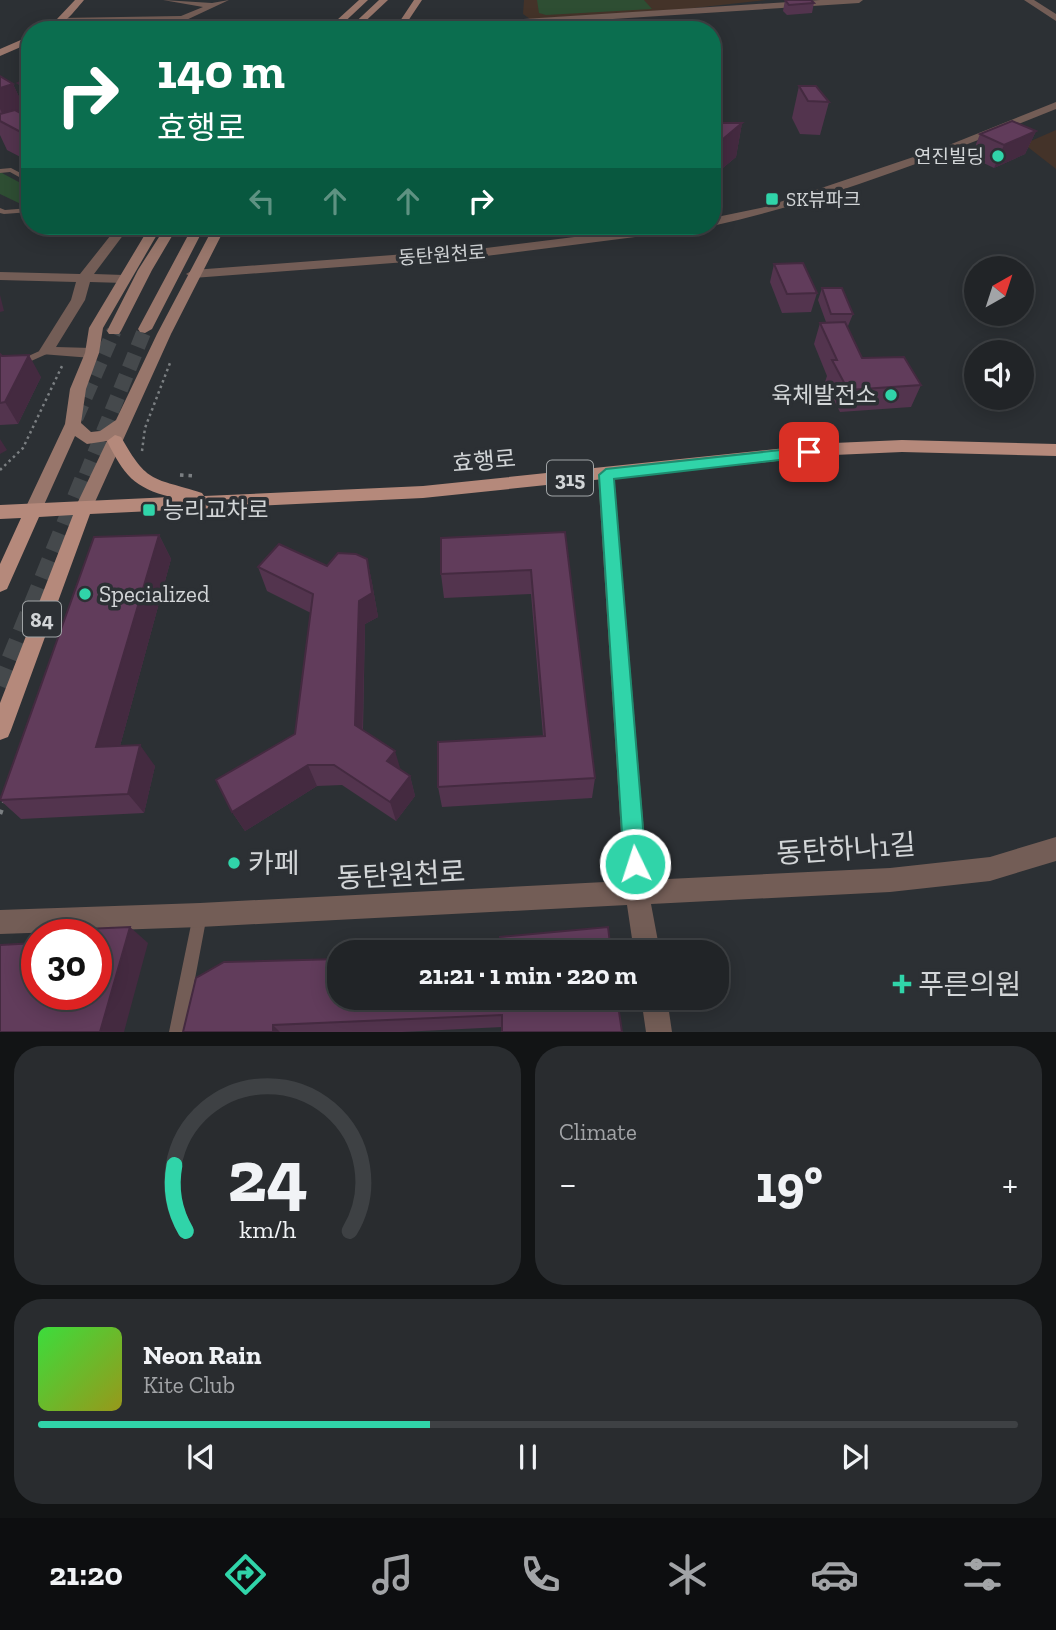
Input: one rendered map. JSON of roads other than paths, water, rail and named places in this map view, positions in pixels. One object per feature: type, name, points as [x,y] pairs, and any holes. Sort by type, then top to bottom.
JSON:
[{"type":"main road","points":[[60,21],[80,0]]},
{"type":"main road","points":[[340,21],[365,0]]},
{"type":"main road","points":[[361,21],[384,0]]},
{"type":"main road","points":[[403,21],[418,0]]},
{"type":"main road","points":[[0,53],[21,43]]},
{"type":"main road","points":[[33,511],[73,424],[78,389],[92,353],[96,328],[151,235]]},
{"type":"main road","points":[[114,331],[166,235]]},
{"type":"main road","points":[[145,329],[195,235]]},
{"type":"main road","points":[[84,509],[193,274],[215,235]]},
{"type":"main road","points":[[73,424],[87,438],[97,439],[108,436],[123,423]]},
{"type":"main road","points":[[115,441],[127,466],[138,478],[150,485],[217,502]]},
{"type":"main road","name":"효행로","points":[[0,512],[423,492],[606,475],[834,449],[902,446],[1056,450]]},
{"type":"main road","name":"84","points":[[0,730],[84,509]]},
{"type":"main road","name":"84","points":[[0,584],[33,511]]},
{"type":"street","points":[[167,0],[213,5]]},
{"type":"street","points":[[60,21],[182,19],[225,0]]},
{"type":"street","points":[[523,21],[859,0]]},
{"type":"street","points":[[1028,0],[1056,18]]},
{"type":"street","points":[[721,220],[768,210],[953,147],[1056,105]]},
{"type":"street","points":[[92,353],[47,351],[78,300],[84,278],[116,235]]},
{"type":"street","name":"동탄원천로","points":[[193,274],[486,252],[619,235]]},
{"type":"street","points":[[0,276],[58,275],[68,279]]},
{"type":"street","points":[[0,284],[54,283],[84,278],[124,279]]},
{"type":"street","points":[[606,475],[637,892],[644,940]]},
{"type":"street","name":"동탄하나1길","points":[[637,892],[890,880],[990,869],[1056,849]]},
{"type":"street","name":"동탄원천로","points":[[0,922],[200,915],[637,892]]},
{"type":"street","points":[[656,1010],[659,1031]]},
{"type":"lane","points":[[0,171],[11,170],[21,176]]},
{"type":"lane","points":[[0,210],[21,211]]},
{"type":"lane","points":[[0,372],[47,351]]},
{"type":"lane","points":[[177,1031],[200,915]]},
{"type":"tunnel","points":[[86,475],[145,329]]},
{"type":"tunnel","points":[[76,418],[114,331]]},
{"type":"tunnel","points":[[0,686],[86,474]]},
{"type":"place","name":"연진빌딩","points":[[998,156]]},
{"type":"place","name":"SK뷰파크","points":[[772,199]]},
{"type":"place","name":"육체발전소","points":[[891,395]]},
{"type":"place","name":"능리교차로","points":[[149,510]]},
{"type":"place","name":"Specialized","points":[[85,594]]},
{"type":"place","name":"카페","points":[[234,863]]},
{"type":"place","name":"푸른의원","points":[[902,984]]}]
